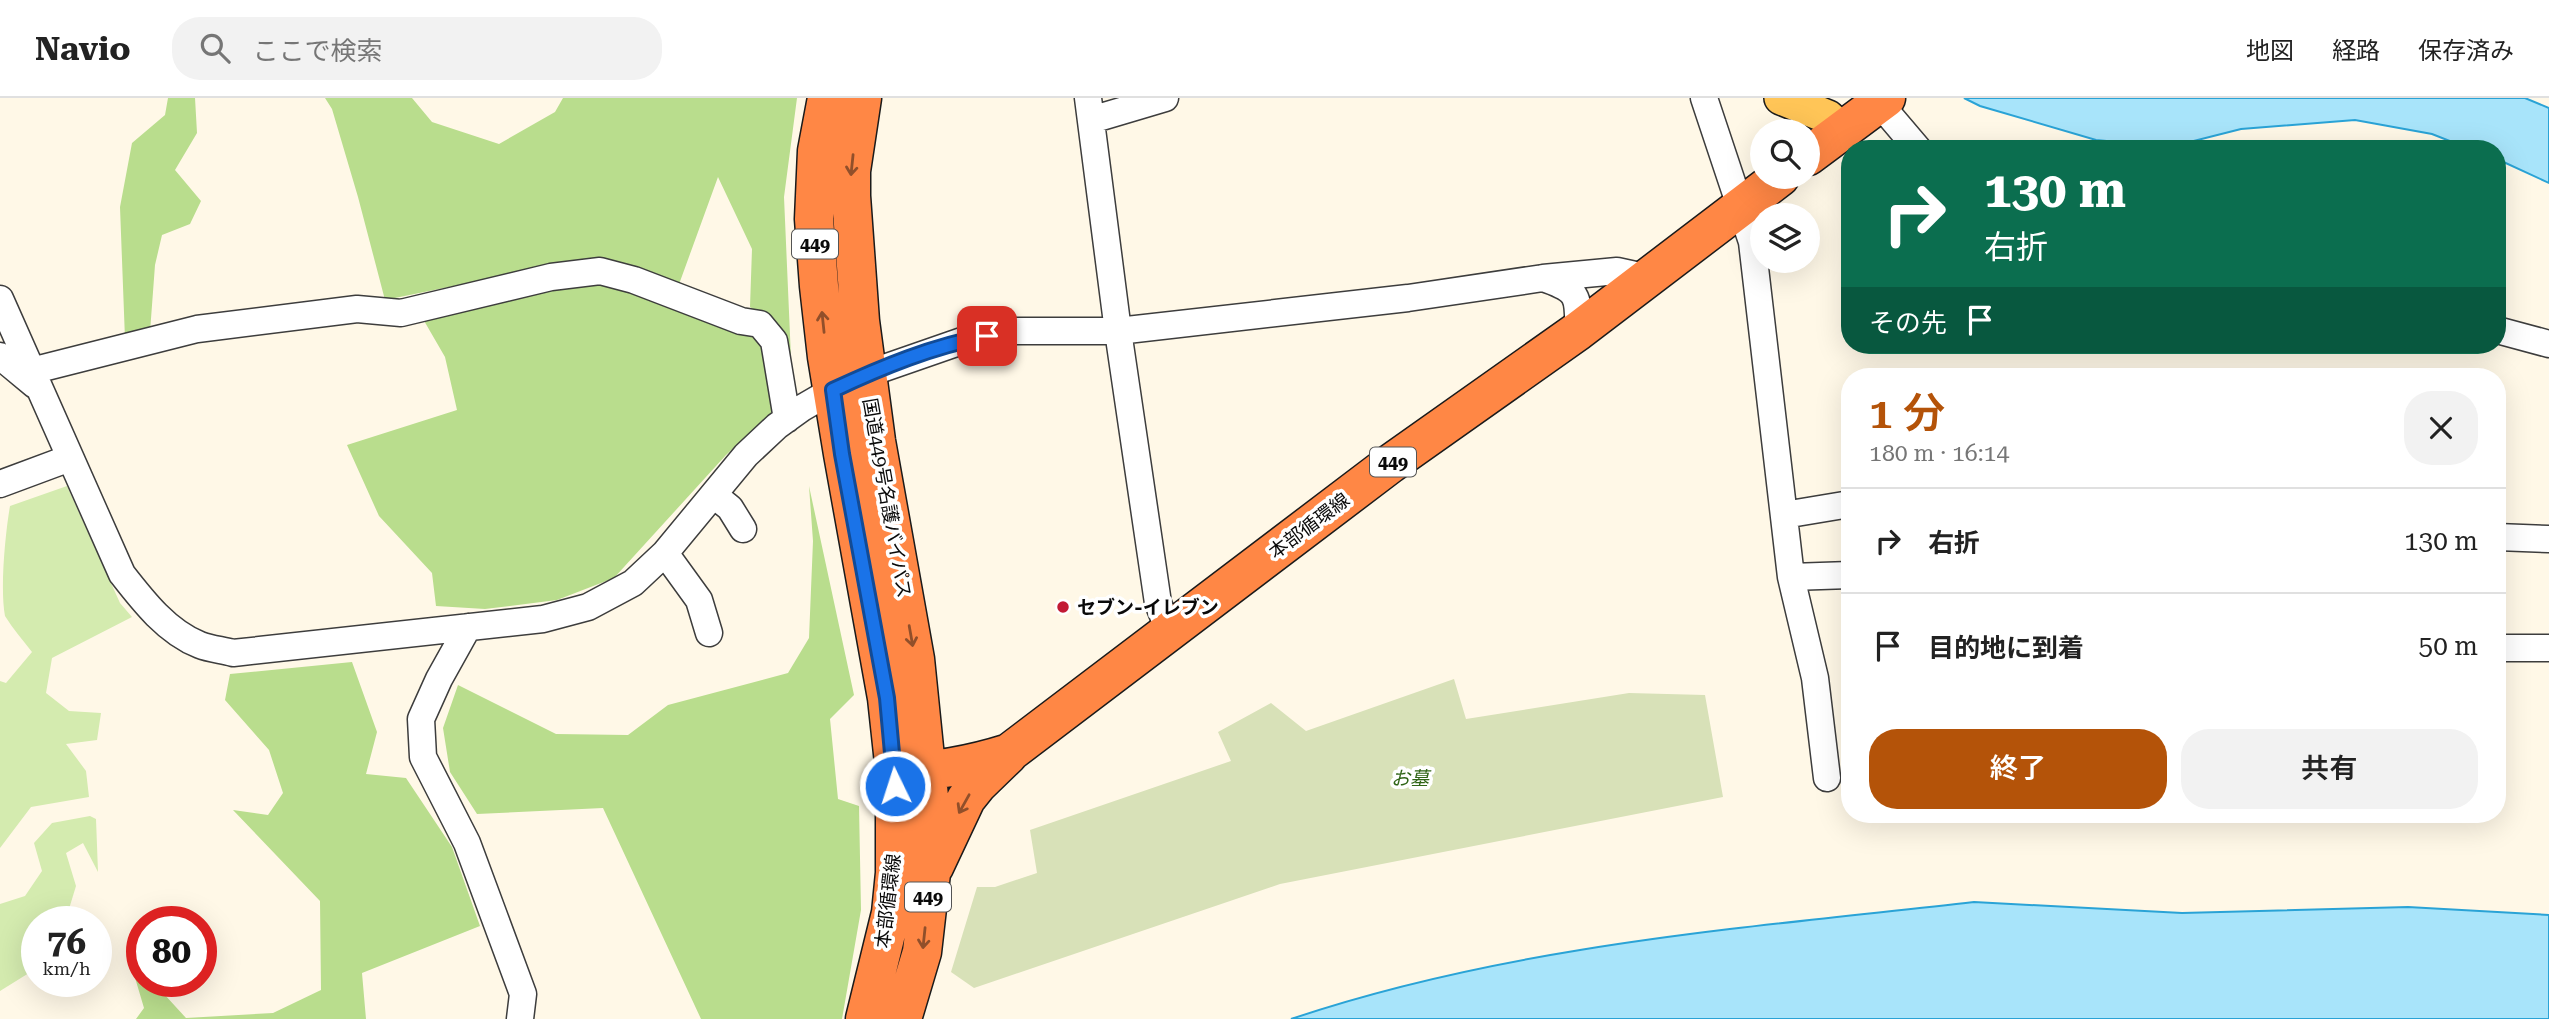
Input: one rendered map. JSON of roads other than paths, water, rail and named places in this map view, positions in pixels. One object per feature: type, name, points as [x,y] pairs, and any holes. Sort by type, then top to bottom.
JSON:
[{"type":"highway","name":"国道449号名護バイパス","points":[[827,98],[817,151],[814,219],[825,345],[850,382],[915,659],[911,772]]},
{"type":"highway","name":"国道449号名護バイパス","points":[[850,382],[860,321],[851,171],[862,98]]},
{"type":"highway","points":[[1820,146],[1883,100]]},
{"type":"highway","name":"本部循環線","points":[[911,772],[976,763],[1009,753],[1390,464],[1578,331],[1765,189]]},
{"type":"highway","points":[[931,873],[965,799],[1009,753]]},
{"type":"highway","name":"本部循環線","points":[[902,1019],[922,952],[931,873],[911,772]]},
{"type":"highway","name":"本部循環線","points":[[865,1019],[891,913],[911,772]]},
{"type":"main road","points":[[1781,98],[1828,117],[1841,129]]},
{"type":"street","points":[[1165,98],[1090,109],[1118,331],[1158,603],[1170,633]]},
{"type":"street","points":[[1704,98],[1752,242],[1791,577],[1815,678],[1827,778]]},
{"type":"street","points":[[1883,100],[1912,140]]},
{"type":"street","points":[[35,380],[197,329],[357,309],[401,313],[551,277],[600,271],[634,280],[741,321],[760,324],[774,341],[787,419]]},
{"type":"street","points":[[0,299],[122,574],[146,604],[168,625],[199,645],[233,653],[543,619],[588,607],[634,583],[665,554],[746,455],[787,419],[850,382],[962,341],[1012,331],[1118,331],[1617,271],[1648,278]]},
{"type":"street","points":[[1543,278],[1567,286],[1575,297],[1578,304],[1578,331]]},
{"type":"street","points":[[2506,332],[2549,344]]},
{"type":"street","points":[[0,356],[35,380]]},
{"type":"street","points":[[0,484],[70,458]]},
{"type":"street","points":[[714,495],[730,509],[743,529]]},
{"type":"street","points":[[1784,515],[1841,506]]},
{"type":"street","points":[[2506,537],[2549,539]]},
{"type":"street","points":[[665,554],[699,600],[709,633]]},
{"type":"street","points":[[1791,577],[1841,575]]},
{"type":"street","points":[[468,627],[439,679],[421,719],[423,757],[467,843],[523,994],[520,1019]]},
{"type":"street","points":[[2506,648],[2549,648]]},
{"type":"water","points":[[1964,98],[2525,98],[2549,108],[2549,183],[2506,163],[2506,140],[2447,140],[2432,134],[2355,120],[2241,129],[2198,140],[2096,140],[1980,106]]},
{"type":"water","points":[[1974,902],[2182,913],[2408,907],[2549,915],[2549,1019],[1291,1019],[1458,973],[1543,956],[1715,931]]},
{"type":"place","name":"セブン-イレブン","points":[[1063,607]]},
{"type":"park label","name":"お墓","points":[[1410,778]]}]
